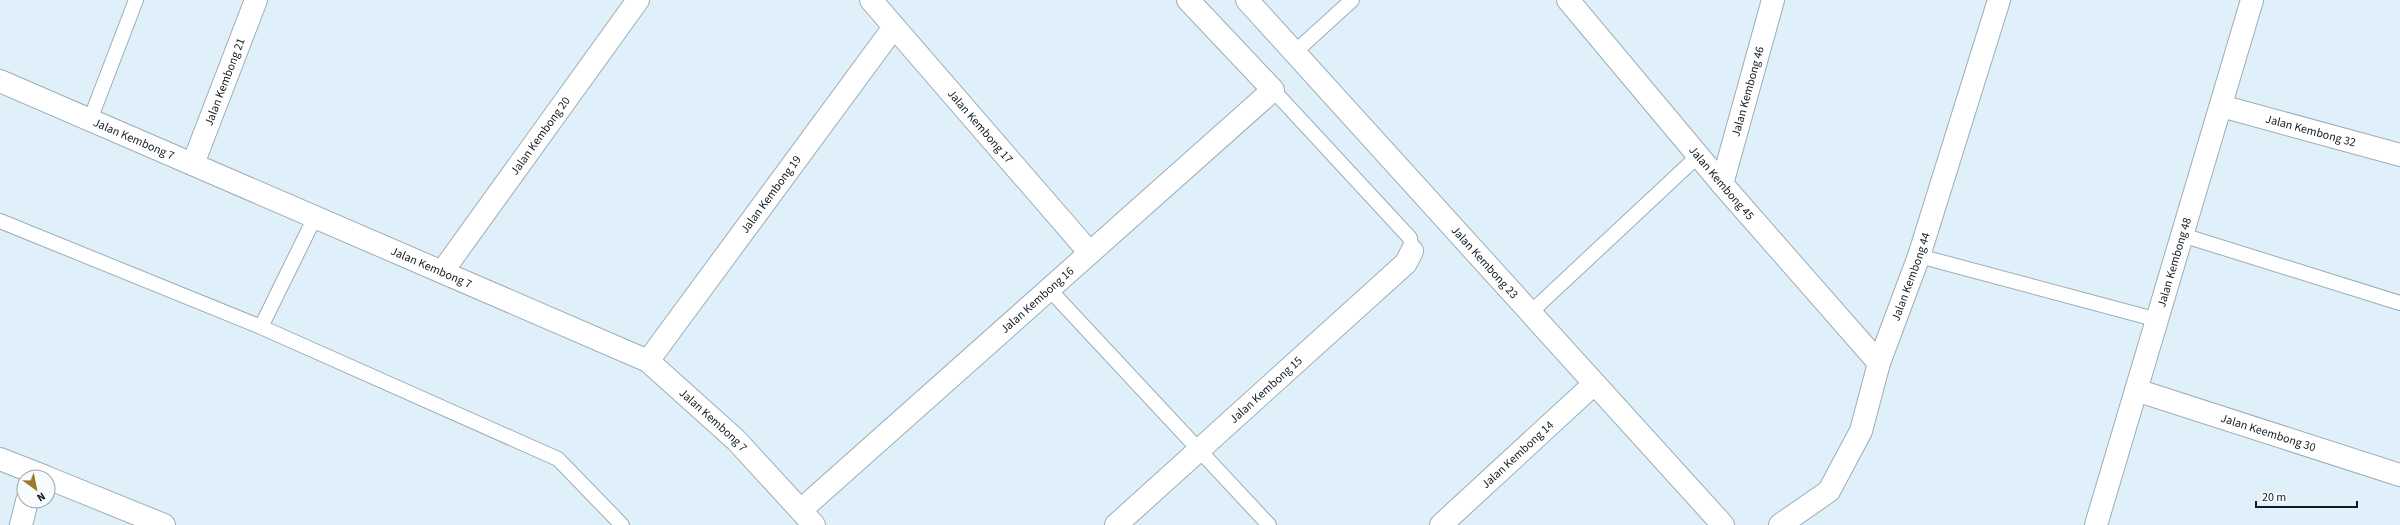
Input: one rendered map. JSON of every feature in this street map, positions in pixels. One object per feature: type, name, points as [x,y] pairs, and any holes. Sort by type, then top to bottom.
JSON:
[{"type":"street","name":"Jalan Kembong 21","points":[[193,164],[256,0]]},
{"type":"street","name":"Jalan Kembong 20","points":[[442,272],[638,0]]},
{"type":"street","points":[[1188,0],[1273,90]]},
{"type":"street","name":"Jalan Kembong 23","points":[[1248,0],[1723,525]]},
{"type":"street","name":"Jalan Kembong 45","points":[[1568,0],[1722,184],[1879,363]]},
{"type":"street","name":"Jalan Kembong 46","points":[[1722,184],[1773,0]]},
{"type":"street","name":"Jalan Kembong 44","points":[[1780,525],[1828,491],[1861,431],[1879,363],[1918,256],[1999,0]]},
{"type":"street","name":"Jalan Kembong 48","points":[[2096,525],[2252,0]]},
{"type":"street","name":"Jalan Kembong 17","points":[[875,1],[894,27],[1090,253]]},
{"type":"street","name":"Jalan Kembong 19","points":[[648,361],[894,27]]},
{"type":"street","name":"Jalan Kembong 7","points":[[0,81],[648,361],[736,440],[807,517]]},
{"type":"street","name":"Jalan Kembong 16","points":[[807,517],[1049,289],[1273,90]]},
{"type":"street","name":"Jalan Kembong 32","points":[[2221,106],[2400,155]]},
{"type":"street","name":"Jalan Kembong 15","points":[[1116,525],[1406,263],[1412,251]]},
{"type":"street","name":"Jalan Kembong 14","points":[[1441,525],[1594,384]]},
{"type":"street","name":"Jalan Keembong 30","points":[[2136,390],[2400,475]]},
{"type":"street","points":[[0,459],[24,469]]},
{"type":"street","points":[[56,482],[164,525]]},
{"type":"street","points":[[21,525],[25,509]]},
{"type":"lane","points":[[90,120],[136,0]]},
{"type":"lane","points":[[1295,52],[1352,0]]},
{"type":"lane","points":[[1273,90],[1410,238],[1412,251]]},
{"type":"lane","points":[[1530,312],[1698,155]]},
{"type":"lane","points":[[261,327],[315,217]]},
{"type":"lane","points":[[0,221],[261,327],[558,459],[622,525]]},
{"type":"lane","points":[[2182,235],[2400,303]]},
{"type":"lane","points":[[1918,256],[2158,320]]},
{"type":"lane","points":[[1049,289],[1269,525]]}]
